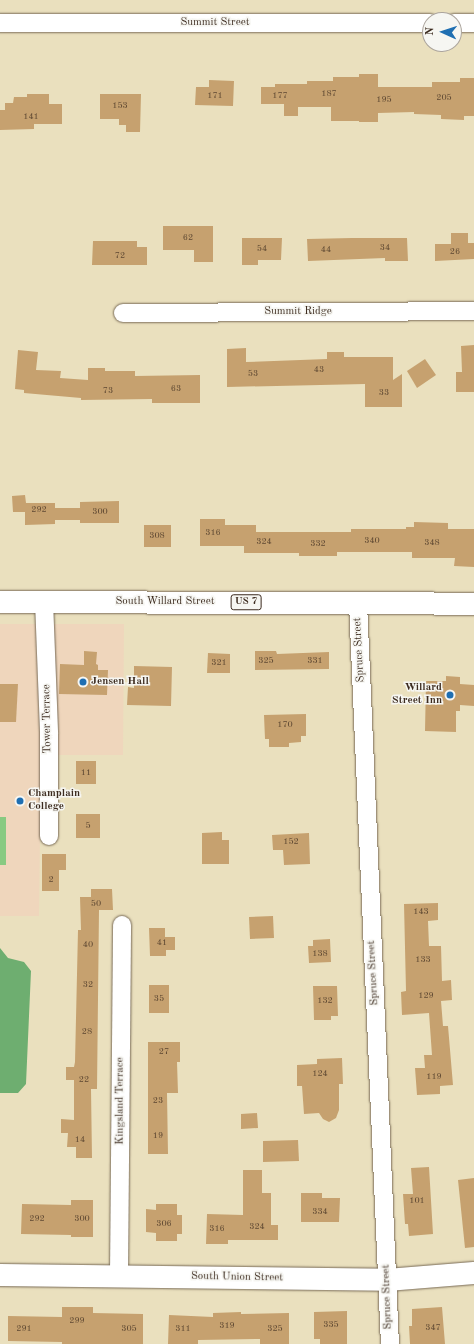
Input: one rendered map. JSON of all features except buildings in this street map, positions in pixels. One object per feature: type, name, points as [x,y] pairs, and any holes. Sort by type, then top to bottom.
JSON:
[{"type":"main road","name":"South Willard Street","points":[[0,602],[474,604]]},
{"type":"main road","name":"South Union Street","points":[[0,1275],[387,1280],[474,1272]]},
{"type":"street","name":"Summit Street","points":[[0,23],[422,23]]},
{"type":"street","points":[[462,23],[474,23]]},
{"type":"street","name":"Summit Ridge","points":[[123,313],[474,311]]},
{"type":"street","name":"Tower Terrace","points":[[44,602],[49,734],[49,836]]},
{"type":"street","name":"Spruce Street","points":[[358,603],[390,1344]]},
{"type":"street","name":"Kingsland Terrace","points":[[119,1276],[122,925]]},
{"type":"shaded area","name":"Champlain College","points":[[0,624],[124,624],[123,755],[41,755],[39,916],[0,916]]},
{"type":"green space","points":[[0,817],[6,817],[6,865],[0,865]]},
{"type":"green space","points":[[0,948],[8,958],[24,962],[31,971],[26,1084],[18,1093],[0,1093]]},
{"type":"place","name":"Jensen Hall","points":[[83,682]]},
{"type":"place","name":"Willard Street Inn","points":[[450,695]]},
{"type":"place","name":"Champlain College","points":[[20,801]]}]
